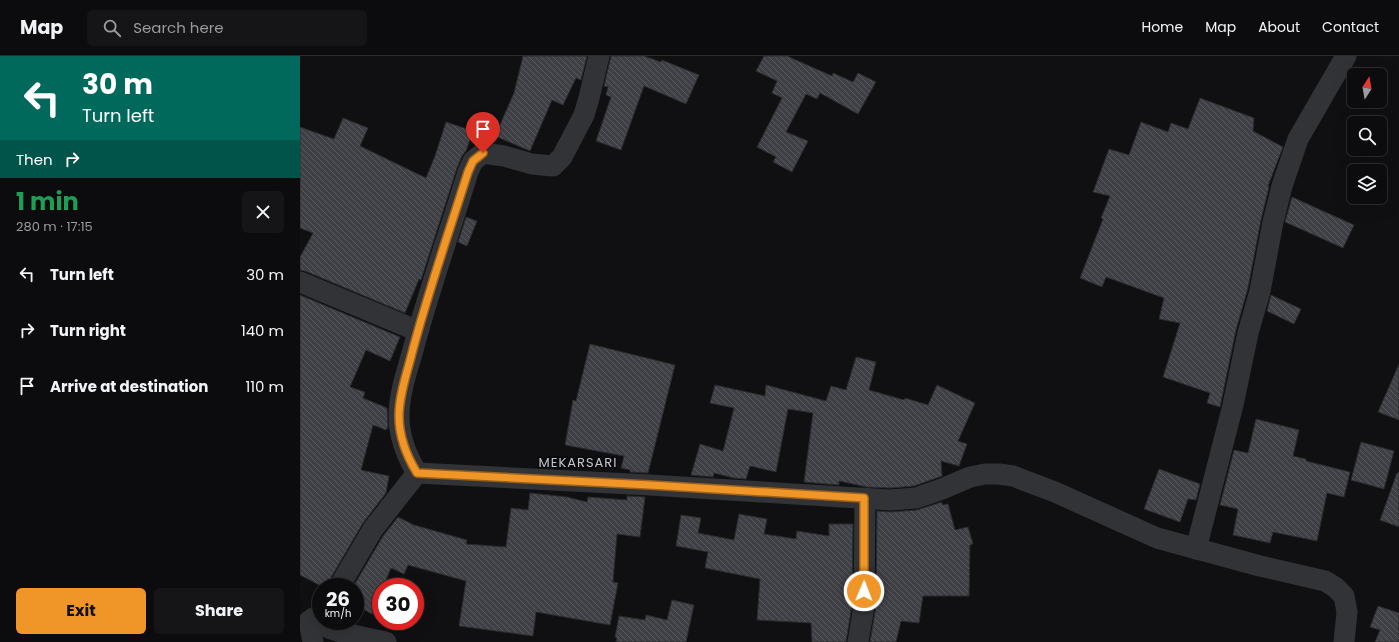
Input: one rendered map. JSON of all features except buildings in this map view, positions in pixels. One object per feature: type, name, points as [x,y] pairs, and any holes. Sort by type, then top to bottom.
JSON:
[{"type":"street","points":[[417,473],[408,458],[404,447],[399,416],[401,394],[418,331],[468,172],[473,161],[483,153],[504,156],[532,164],[553,166],[562,157],[584,115],[599,56]]},
{"type":"street","points":[[1196,549],[1233,405],[1248,333],[1259,297],[1273,222],[1282,186],[1298,139],[1346,56]]},
{"type":"street","points":[[300,282],[418,331]]},
{"type":"street","points":[[417,473],[650,485],[890,500],[916,498],[970,477],[985,474],[1013,476],[1055,492],[1157,538],[1260,566],[1325,581],[1335,587],[1344,596],[1347,612],[1344,642]]},
{"type":"street","points":[[344,578],[373,529],[417,473]]},
{"type":"street","points":[[858,642],[864,606],[864,498]]},
{"type":"street","points":[[311,619],[313,642]]},
{"type":"street","points":[[311,619],[343,633],[386,642]]},
{"type":"district","name":"MEKARSARI","points":[[578,462]]},
{"type":"route","points":[[483,153],[473,161],[468,172],[418,331],[401,394],[399,416],[404,447],[408,458],[417,473],[864,498],[864,591]]}]
